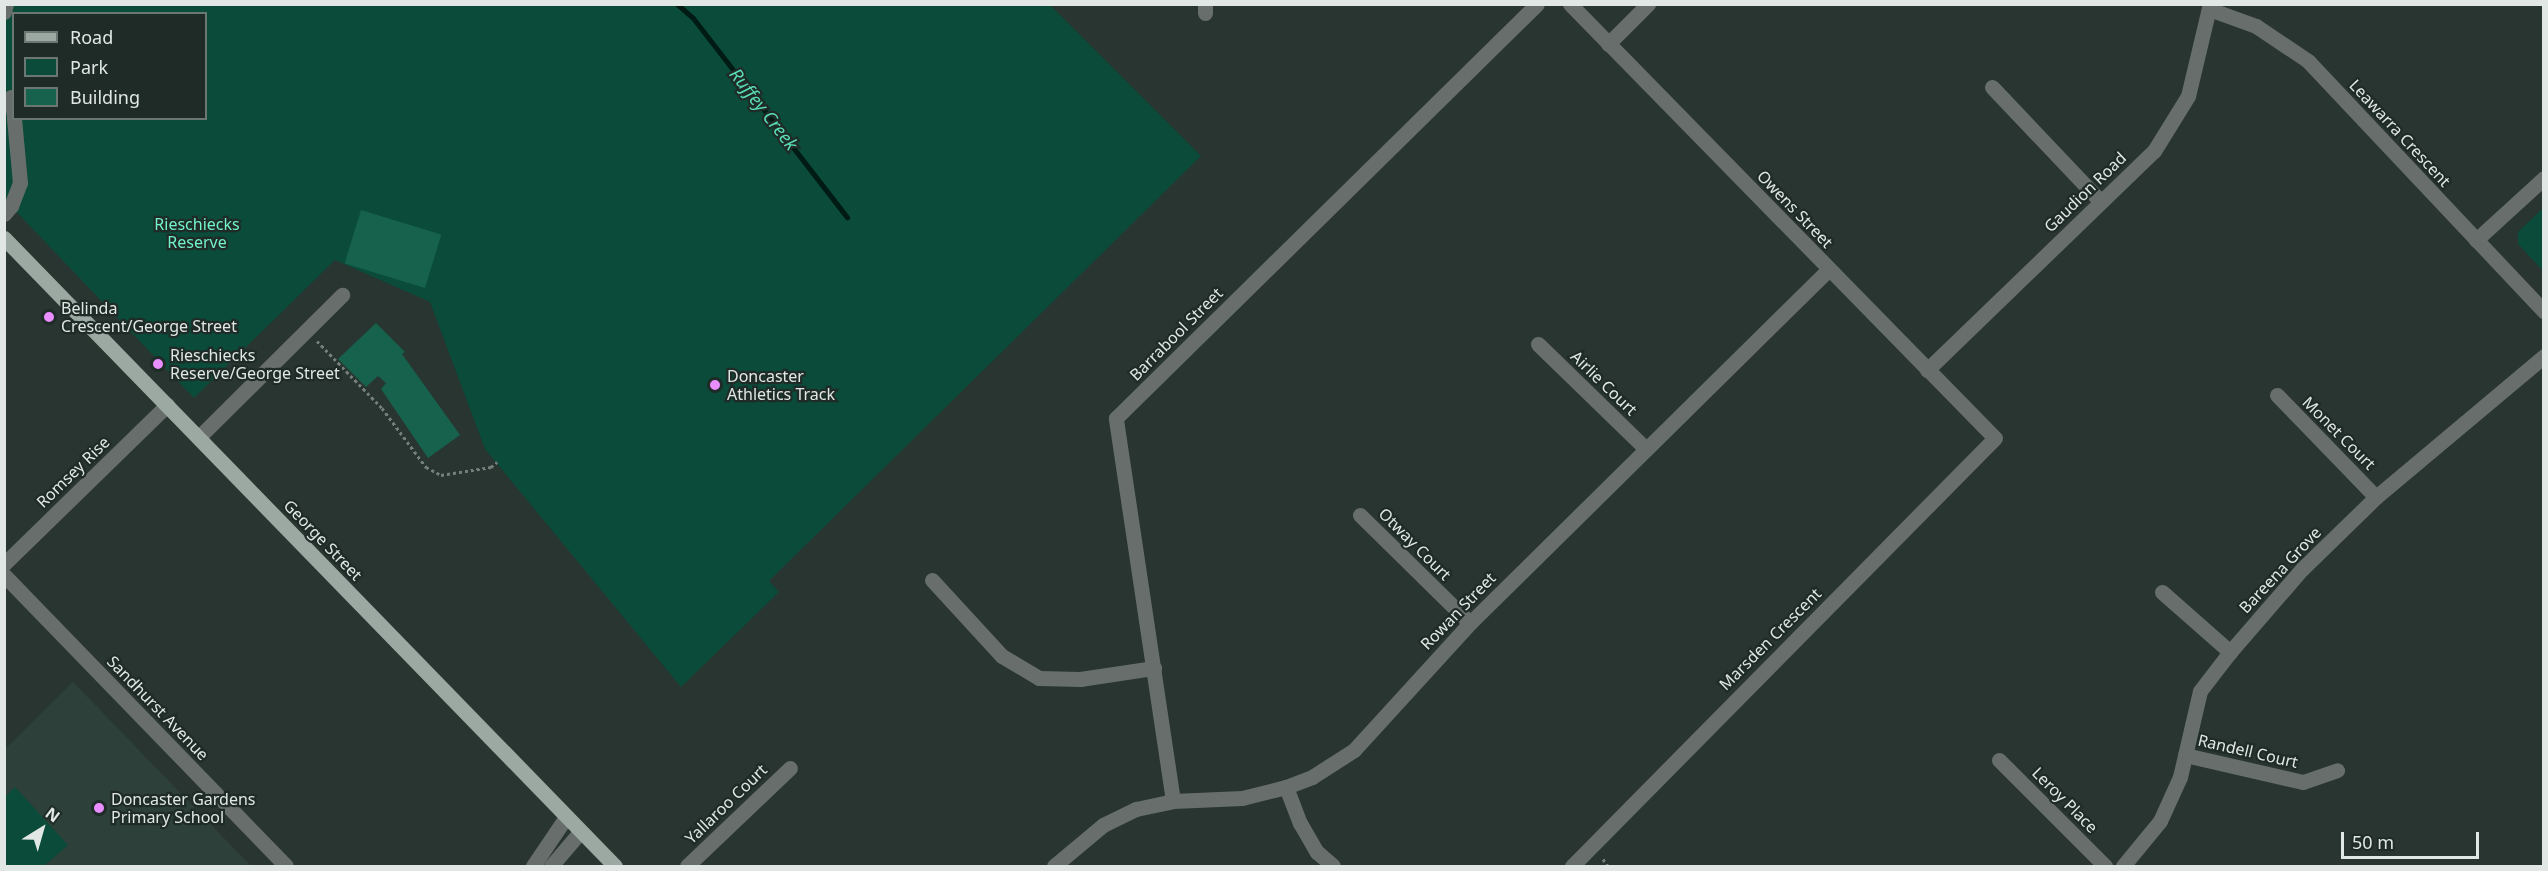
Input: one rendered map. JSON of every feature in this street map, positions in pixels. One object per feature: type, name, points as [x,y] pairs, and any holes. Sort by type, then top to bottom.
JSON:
[{"type":"main road","name":"George Street","points":[[4,238],[615,867]]},
{"type":"street","points":[[4,12],[6,4]]},
{"type":"street","name":"Barrabool Street","points":[[1173,801],[1116,418],[1537,4]]},
{"type":"street","name":"Owens Street","points":[[1570,4],[1995,438]]},
{"type":"street","points":[[1608,44],[1648,4]]},
{"type":"street","name":"Gaudion Road","points":[[1927,370],[2154,151],[2188,96],[2210,7]]},
{"type":"street","name":"Leawarra Crescent","points":[[2210,7],[2256,26],[2308,62],[2544,311]]},
{"type":"street","points":[[1992,87],[2101,202]]},
{"type":"street","points":[[11,97],[12,104]]},
{"type":"street","points":[[4,214],[11,206],[20,183],[14,120]]},
{"type":"street","points":[[2476,240],[2544,178]]},
{"type":"street","name":"Rowan Street","points":[[1054,867],[1103,825],[1136,809],[1173,801],[1242,798],[1286,787],[1312,777],[1354,750],[1470,623],[1828,269]]},
{"type":"street","points":[[199,437],[342,296]]},
{"type":"street","name":"Airlie Court","points":[[1538,344],[1645,448]]},
{"type":"street","name":"Bareena Grove","points":[[2123,867],[2160,821],[2180,777],[2200,691],[2230,652],[2302,569],[2376,497],[2544,356]]},
{"type":"street","name":"Monet Court","points":[[2277,395],[2376,497]]},
{"type":"street","name":"Romsey Rise","points":[[4,564],[167,405]]},
{"type":"street","name":"Marsden Crescent","points":[[1572,867],[1995,438]]},
{"type":"street","name":"Otway Court","points":[[1360,515],[1470,623]]},
{"type":"street","name":"Sandhurst Avenue","points":[[4,575],[286,867]]},
{"type":"street","points":[[932,580],[1002,656],[1039,678],[1080,679],[1154,668]]},
{"type":"street","points":[[2162,592],[2230,652]]},
{"type":"street","name":"Randell Court","points":[[2185,755],[2303,782],[2337,770]]},
{"type":"street","name":"Leroy Place","points":[[1999,760],[2105,867]]},
{"type":"street","name":"Yallaroo Court","points":[[687,867],[790,768]]},
{"type":"street","points":[[1286,787],[1300,823],[1317,852],[1333,867]]},
{"type":"street","points":[[533,867],[566,817]]},
{"type":"street","points":[[551,867],[580,832]]},
{"type":"path","points":[[308,331],[382,408],[426,467],[441,476],[491,467],[497,462]]},
{"type":"shaded area","name":"Doncaster Gardens Primary School","points":[[73,682],[251,866],[5,866],[5,749]]},
{"type":"green space","name":"Doncaster Athletics Track","points":[[4,5],[1050,5],[1201,156],[769,581],[779,592],[681,687],[485,449],[430,302],[335,260],[194,398],[5,200]]},
{"type":"green space","points":[[2543,208],[2543,271],[2518,244],[2518,232]]},
{"type":"green space","points":[[15,787],[68,845],[44,866],[5,866],[5,797]]},
{"type":"building","points":[[361,210],[441,235],[425,288],[345,264]]},
{"type":"building","points":[[376,323],[405,352],[402,354],[460,435],[428,458],[381,389],[386,383],[378,376],[366,387],[338,359]]},
{"type":"waterway","name":"Ruffey Creek","points":[[677,4],[693,18],[847,217]]},
{"type":"place","name":"Belinda Crescent/George Street","points":[[49,317]]},
{"type":"place","name":"Rieschiecks Reserve/George Street","points":[[158,364]]},
{"type":"place","name":"Doncaster Athletics Track","points":[[715,385]]},
{"type":"place","name":"Doncaster Gardens Primary School","points":[[99,808]]},
{"type":"park label","name":"Rieschiecks Reserve","points":[[197,233]]}]
